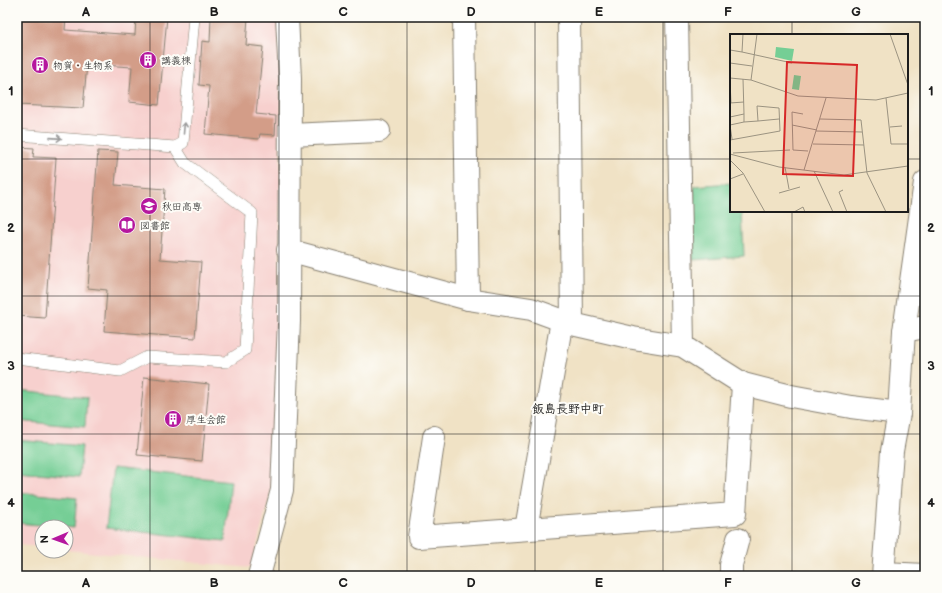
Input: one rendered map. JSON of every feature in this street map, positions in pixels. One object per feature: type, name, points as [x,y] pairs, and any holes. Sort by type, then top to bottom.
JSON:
[{"type":"street","points":[[259,576],[282,490],[289,321],[288,250],[290,78],[287,17]]},
{"type":"street","points":[[464,17],[468,298]]},
{"type":"street","points":[[526,529],[567,322],[569,17]]},
{"type":"street","points":[[677,17],[683,346]]},
{"type":"street","points":[[290,135],[379,131]]},
{"type":"street","points":[[925,182],[915,329],[892,451],[883,575],[925,575]]},
{"type":"street","points":[[288,250],[468,298],[531,310],[567,322],[633,338],[683,346],[743,384],[791,396],[851,407],[899,413]]},
{"type":"street","points":[[434,437],[419,537],[735,514],[743,384]]},
{"type":"street","points":[[732,576],[731,565],[738,539]]},
{"type":"lane","points":[[17,136],[176,147],[183,144],[194,17]]},
{"type":"lane","points":[[17,358],[120,371],[147,357],[226,362],[245,350],[252,213],[185,163],[176,147]]},
{"type":"shaded area","name":"秋田高専","points":[[17,17],[279,17],[281,101],[279,312],[273,484],[251,568],[74,551],[74,519],[34,519],[34,546],[17,545]]},
{"type":"green space","points":[[730,183],[730,212],[742,212],[744,256],[693,260],[694,186]]},
{"type":"green space","points":[[17,390],[87,397],[85,427],[17,421]]},
{"type":"green space","points":[[17,440],[82,446],[79,477],[17,471]]},
{"type":"green space","points":[[113,468],[231,481],[225,541],[106,528]]},
{"type":"green space","points":[[17,492],[77,498],[74,528],[74,519],[34,519],[34,524],[17,523]]},
{"type":"building","points":[[18,17],[66,17],[65,30],[135,35],[136,17],[167,17],[159,105],[129,102],[132,67],[87,64],[83,108],[17,105]]},
{"type":"building","points":[[211,17],[248,17],[246,45],[263,47],[256,114],[276,116],[275,135],[260,134],[259,139],[205,134],[209,86],[199,85],[202,41],[210,42]]},
{"type":"building","points":[[17,147],[34,148],[33,157],[56,158],[45,318],[17,316]]},
{"type":"building","name":"図書館","points":[[98,151],[118,152],[115,185],[165,189],[160,259],[201,262],[195,338],[104,331],[107,290],[88,288]]},
{"type":"building","name":"厚生会館","points":[[144,377],[209,384],[202,461],[137,455]]},
{"type":"place","name":"講義棟","points":[[148,60]]},
{"type":"place","name":"物質・生物系","points":[[40,65]]},
{"type":"place","name":"秋田高専","points":[[149,206]]},
{"type":"place","name":"図書館","points":[[127,225]]},
{"type":"place","name":"厚生会館","points":[[173,419]]},
{"type":"district","name":"飯島長野中町","points":[[568,409]]}]
